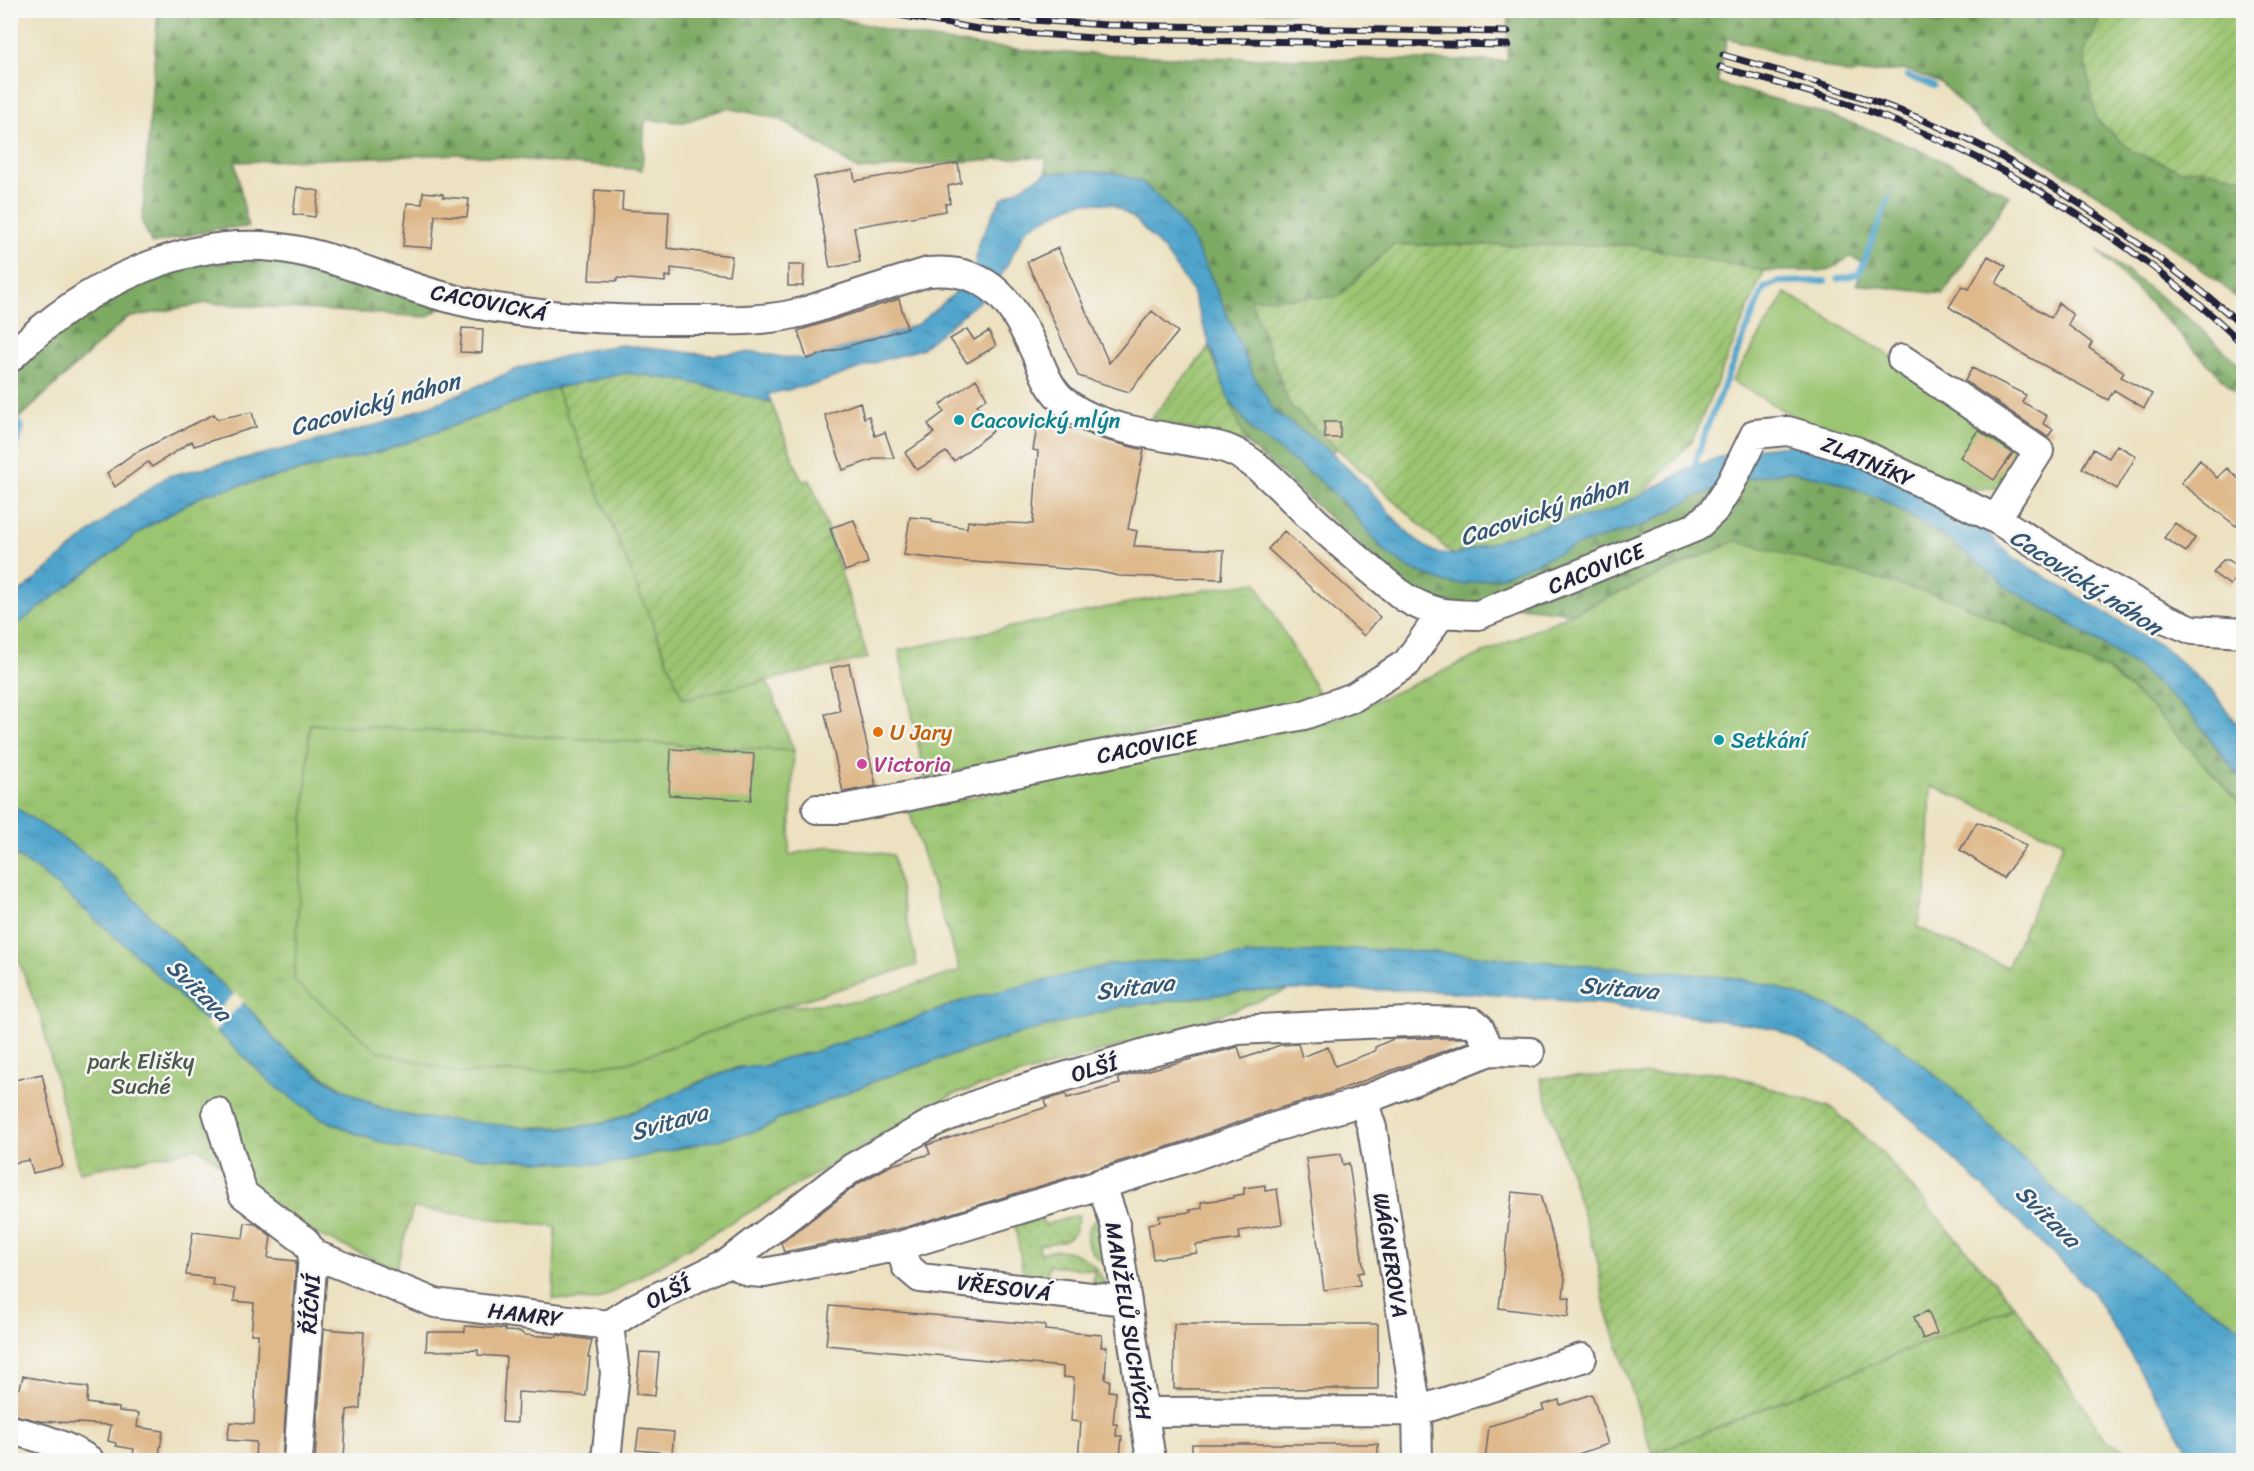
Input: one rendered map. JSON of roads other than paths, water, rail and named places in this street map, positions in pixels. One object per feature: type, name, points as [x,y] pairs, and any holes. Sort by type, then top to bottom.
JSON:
[{"type":"street","name":"CACOVICKÁ","points":[[10,358],[61,313],[131,274],[180,255],[216,247],[297,250],[368,270],[443,297],[517,311],[616,320],[752,320],[795,314],[928,272],[949,270],[982,281]]},
{"type":"street","name":"CACOVICE","points":[[982,281],[1024,327],[1048,382],[1058,397],[1077,412],[1107,423],[1230,450],[1264,473],[1404,597],[1420,607],[1441,614],[1478,615],[1696,527],[1714,510],[1731,483],[1745,453]]},
{"type":"street","points":[[1902,358],[2039,451],[1996,519]]},
{"type":"street","name":"ZLATNÍKY","points":[[1745,453],[1755,434],[1788,430],[1856,451],[1996,519],[2090,577],[2166,619],[2193,630],[2244,633]]},
{"type":"street","name":"CACOVICE","points":[[817,809],[842,809],[900,798],[1089,757],[1304,715],[1354,697],[1407,663],[1441,614]]},
{"type":"street","name":"OLŠÍ","points":[[609,1325],[637,1307],[729,1262],[852,1168],[934,1122],[993,1098],[1152,1051],[1238,1030],[1473,1022],[1479,1027],[1490,1051]]},
{"type":"street","points":[[729,1262],[750,1272],[772,1272],[900,1245],[1191,1157],[1275,1127],[1363,1100],[1490,1051],[1530,1052]]},
{"type":"street","name":"WÁGNEROVA","points":[[1363,1100],[1372,1128],[1417,1411],[1418,1461]]},
{"type":"street","name":"ŘÍČNÍ","points":[[217,1112],[243,1194],[304,1241],[313,1254],[298,1461]]},
{"type":"street","name":"MANŽELŮ SUCHÝCH","points":[[1101,1183],[1115,1224],[1145,1412],[1150,1461]]},
{"type":"street","name":"VŘESOVÁ","points":[[900,1245],[906,1266],[920,1278],[1127,1301]]},
{"type":"street","name":"HAMRY","points":[[313,1254],[435,1303],[609,1325]]},
{"type":"street","points":[[606,1461],[615,1373],[609,1325]]},
{"type":"street","points":[[1145,1412],[1417,1411],[1582,1358]]},
{"type":"street","points":[[10,1430],[35,1436],[78,1453],[89,1461]]},
{"type":"water","points":[[1046,173],[1116,173],[1142,182],[1168,207],[1189,234],[1210,275],[1252,373],[1274,411],[1332,453],[1369,489],[1400,525],[1421,544],[1435,552],[1453,555],[1541,526],[1605,512],[1642,495],[1690,468],[1739,450],[1801,444],[1847,453],[1972,518],[2011,556],[2166,649],[2213,692],[2243,731],[2243,781],[2190,713],[2139,668],[2063,619],[2010,589],[1950,540],[1882,499],[1833,480],[1789,471],[1745,479],[1697,496],[1647,524],[1576,546],[1502,576],[1464,584],[1447,583],[1411,569],[1384,551],[1349,508],[1318,479],[1253,431],[1228,398],[1191,289],[1166,253],[1135,219],[1112,204],[1083,202],[1070,206],[1027,228],[989,293],[921,349],[816,384],[768,394],[771,402],[685,381],[627,373],[556,388],[390,449],[205,494],[147,527],[11,629],[10,598],[112,514],[168,476],[384,423],[520,368],[588,350],[621,345],[710,355],[756,352],[807,359],[907,328],[918,324],[969,281],[975,265],[978,244],[1001,199]]},
{"type":"water","name":"Svitava","points":[[10,804],[65,840],[105,870],[169,935],[251,1011],[273,1038],[302,1063],[332,1083],[379,1107],[401,1114],[427,1118],[538,1128],[595,1125],[628,1115],[691,1086],[734,1070],[751,1066],[762,1067],[781,1059],[813,1052],[904,1023],[964,1000],[1112,964],[1354,949],[1433,952],[1736,978],[1775,987],[1854,1016],[1883,1033],[1950,1087],[2062,1197],[2197,1300],[2243,1328],[2243,1460],[2206,1460],[2190,1453],[2092,1291],[1902,1110],[1853,1069],[1774,1028],[1604,1004],[1499,995],[1418,990],[1259,990],[1119,1007],[1005,1038],[880,1079],[798,1113],[777,1119],[773,1124],[752,1132],[604,1165],[438,1155],[396,1147],[357,1134],[319,1117],[275,1086],[131,950],[41,872],[11,852]]},
{"type":"waterway","points":[[1907,76],[1934,86]]},
{"type":"waterway","points":[[1838,279],[1859,274],[1889,198]]},
{"type":"waterway","points":[[1692,473],[1707,427],[1764,288],[1779,282],[1825,281]]},
{"type":"waterway","points":[[10,439],[14,429]]},
{"type":"railway","points":[[870,10],[984,30],[1106,39],[1508,45]]},
{"type":"railway","points":[[939,10],[987,17],[1107,25],[1508,32]]},
{"type":"railway","points":[[1723,55],[1882,104],[1986,148],[2058,190],[2131,238],[2200,290],[2244,327]]},
{"type":"railway","points":[[1720,67],[1868,111],[1970,154],[2020,180],[2068,208],[2160,272],[2244,345]]},
{"type":"place","name":"Cacovický mlýn","points":[[959,420]]},
{"type":"place","name":"U Jary","points":[[878,732]]},
{"type":"place","name":"Setkání","points":[[1719,740]]},
{"type":"place","name":"Victoria","points":[[862,764]]},
{"type":"water label","name":"Cacovický náhon","points":[[375,404]]},
{"type":"water label","name":"Cacovický náhon","points":[[1544,511]]},
{"type":"water label","name":"Cacovický náhon","points":[[2086,582]]},
{"type":"park label","name":"park Elišky Suché","points":[[141,1074]]}]
